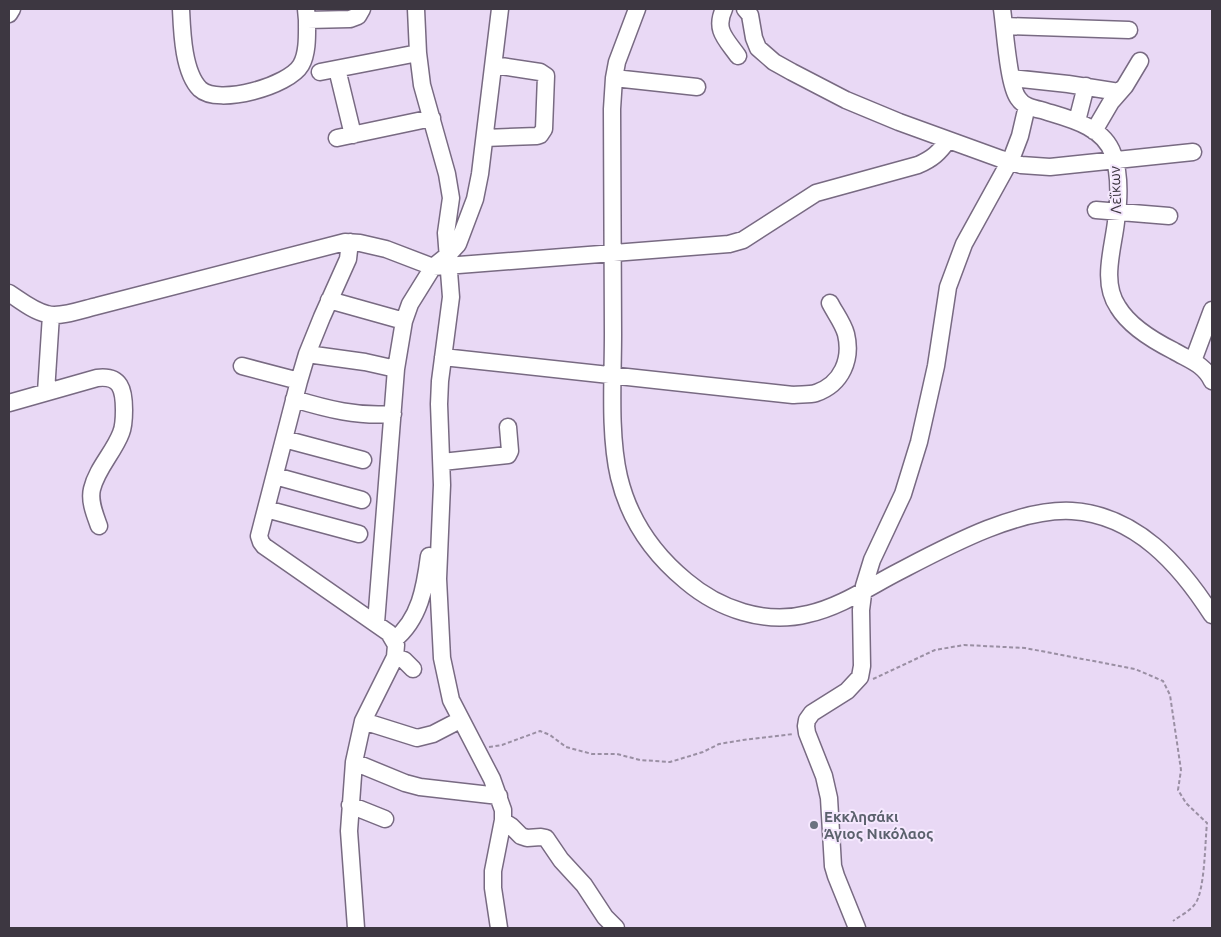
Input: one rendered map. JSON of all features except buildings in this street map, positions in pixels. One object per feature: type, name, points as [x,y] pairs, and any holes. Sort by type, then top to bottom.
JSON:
[{"type":"street","points":[[9,14],[12,9]]},
{"type":"street","points":[[181,9],[187,63],[193,80],[201,90],[213,95],[228,95],[250,91],[281,82],[293,75],[301,65],[305,55],[307,15],[350,19],[358,16],[362,9]]},
{"type":"street","points":[[416,9],[422,84],[451,191],[443,263],[451,297],[439,404],[442,462],[438,579],[442,658],[449,695],[460,720],[477,749],[504,810],[493,870],[493,888],[499,928]]},
{"type":"street","points":[[376,623],[396,369],[404,322],[412,300],[459,242],[472,208],[479,182],[500,9]]},
{"type":"street","points":[[637,9],[621,50],[614,78],[612,109],[615,458],[625,497],[634,519],[657,554],[701,593],[723,605],[747,613],[775,618],[788,618],[810,614],[834,606],[956,544],[1018,518],[1073,511],[1108,519],[1125,526],[1149,540],[1182,572],[1212,615]]},
{"type":"street","points":[[724,9],[719,19],[722,34],[738,56]]},
{"type":"street","points":[[745,9],[750,15],[756,45],[761,52],[774,62],[846,100],[899,122],[1010,162],[1043,167],[1193,152]]},
{"type":"street","points":[[857,928],[834,871],[829,798],[824,776],[806,726],[807,720],[812,714],[855,683],[860,677],[862,666],[863,591],[872,560],[902,494],[919,442],[936,366],[946,296],[952,274],[967,237],[1010,162],[1018,142],[1027,106],[1018,97],[1012,78],[1002,9]]},
{"type":"street","points":[[1005,26],[1129,30]]},
{"type":"street","points":[[320,72],[418,52]]},
{"type":"street","points":[[1094,131],[1111,102],[1125,86],[1140,61]]},
{"type":"street","points":[[485,138],[537,136],[544,129],[546,76],[540,72],[494,65]]},
{"type":"street","points":[[337,69],[345,137],[432,118]]},
{"type":"street","points":[[614,78],[697,87]]},
{"type":"street","points":[[1012,78],[1086,86],[1119,92]]},
{"type":"street","points":[[1077,121],[1086,86]]},
{"type":"street","name":"Λεΐκων","points":[[1027,106],[1077,121],[1094,131],[1110,147],[1115,160],[1117,178],[1117,212],[1110,274],[1114,301],[1123,315],[1142,331],[1174,352],[1203,367],[1212,380]]},
{"type":"street","points":[[9,293],[42,313],[51,315],[80,310],[332,244],[350,242],[443,263],[729,244],[737,242],[816,193],[931,160],[948,140]]},
{"type":"street","points":[[1096,210],[1169,216]]},
{"type":"street","points":[[350,242],[348,259],[329,300],[298,381],[259,536],[264,546],[389,633],[396,645],[395,657],[368,707],[354,762],[349,831],[356,928]]},
{"type":"street","points":[[329,300],[404,322]]},
{"type":"street","points":[[443,357],[793,395],[815,393],[829,387],[837,380],[847,362],[848,347],[845,332],[830,303]]},
{"type":"street","points":[[1193,361],[1212,310]]},
{"type":"street","points":[[46,392],[51,315]]},
{"type":"street","points":[[307,354],[365,362],[396,369]]},
{"type":"street","points":[[242,366],[298,381]]},
{"type":"street","points":[[9,403],[102,378],[113,380],[121,387],[124,404],[122,430],[92,487],[92,501],[99,526]]},
{"type":"street","points":[[294,399],[344,413],[367,415],[392,414]]},
{"type":"street","points":[[442,462],[508,455],[510,451],[508,427]]},
{"type":"street","points":[[284,440],[363,460]]},
{"type":"street","points":[[275,476],[362,500]]},
{"type":"street","points":[[266,510],[359,534]]},
{"type":"street","points":[[394,640],[409,626],[423,594],[432,528],[441,514]]},
{"type":"street","points":[[395,657],[404,660],[413,669]]},
{"type":"street","points":[[363,721],[417,738],[434,734],[460,720]]},
{"type":"street","points":[[354,762],[413,785],[439,790],[499,796]]},
{"type":"street","points":[[350,805],[385,819]]},
{"type":"street","points":[[503,822],[512,826],[521,836],[527,838],[546,838],[561,860],[584,885],[605,917],[616,928]]},
{"type":"path","points":[[855,683],[872,679],[935,650],[964,645],[1024,648],[1135,669],[1163,681],[1170,695],[1180,760],[1181,770],[1178,790],[1186,804],[1207,823],[1200,895],[1195,905],[1173,921]]},
{"type":"path","points":[[477,749],[502,744],[540,731],[550,735],[566,747],[592,754],[617,754],[640,760],[670,762],[703,752],[719,744],[792,734],[806,726]]},
{"type":"place","name":"Εκκλησάκι Άγιος Νικόλαος","points":[[814,825]]}]
